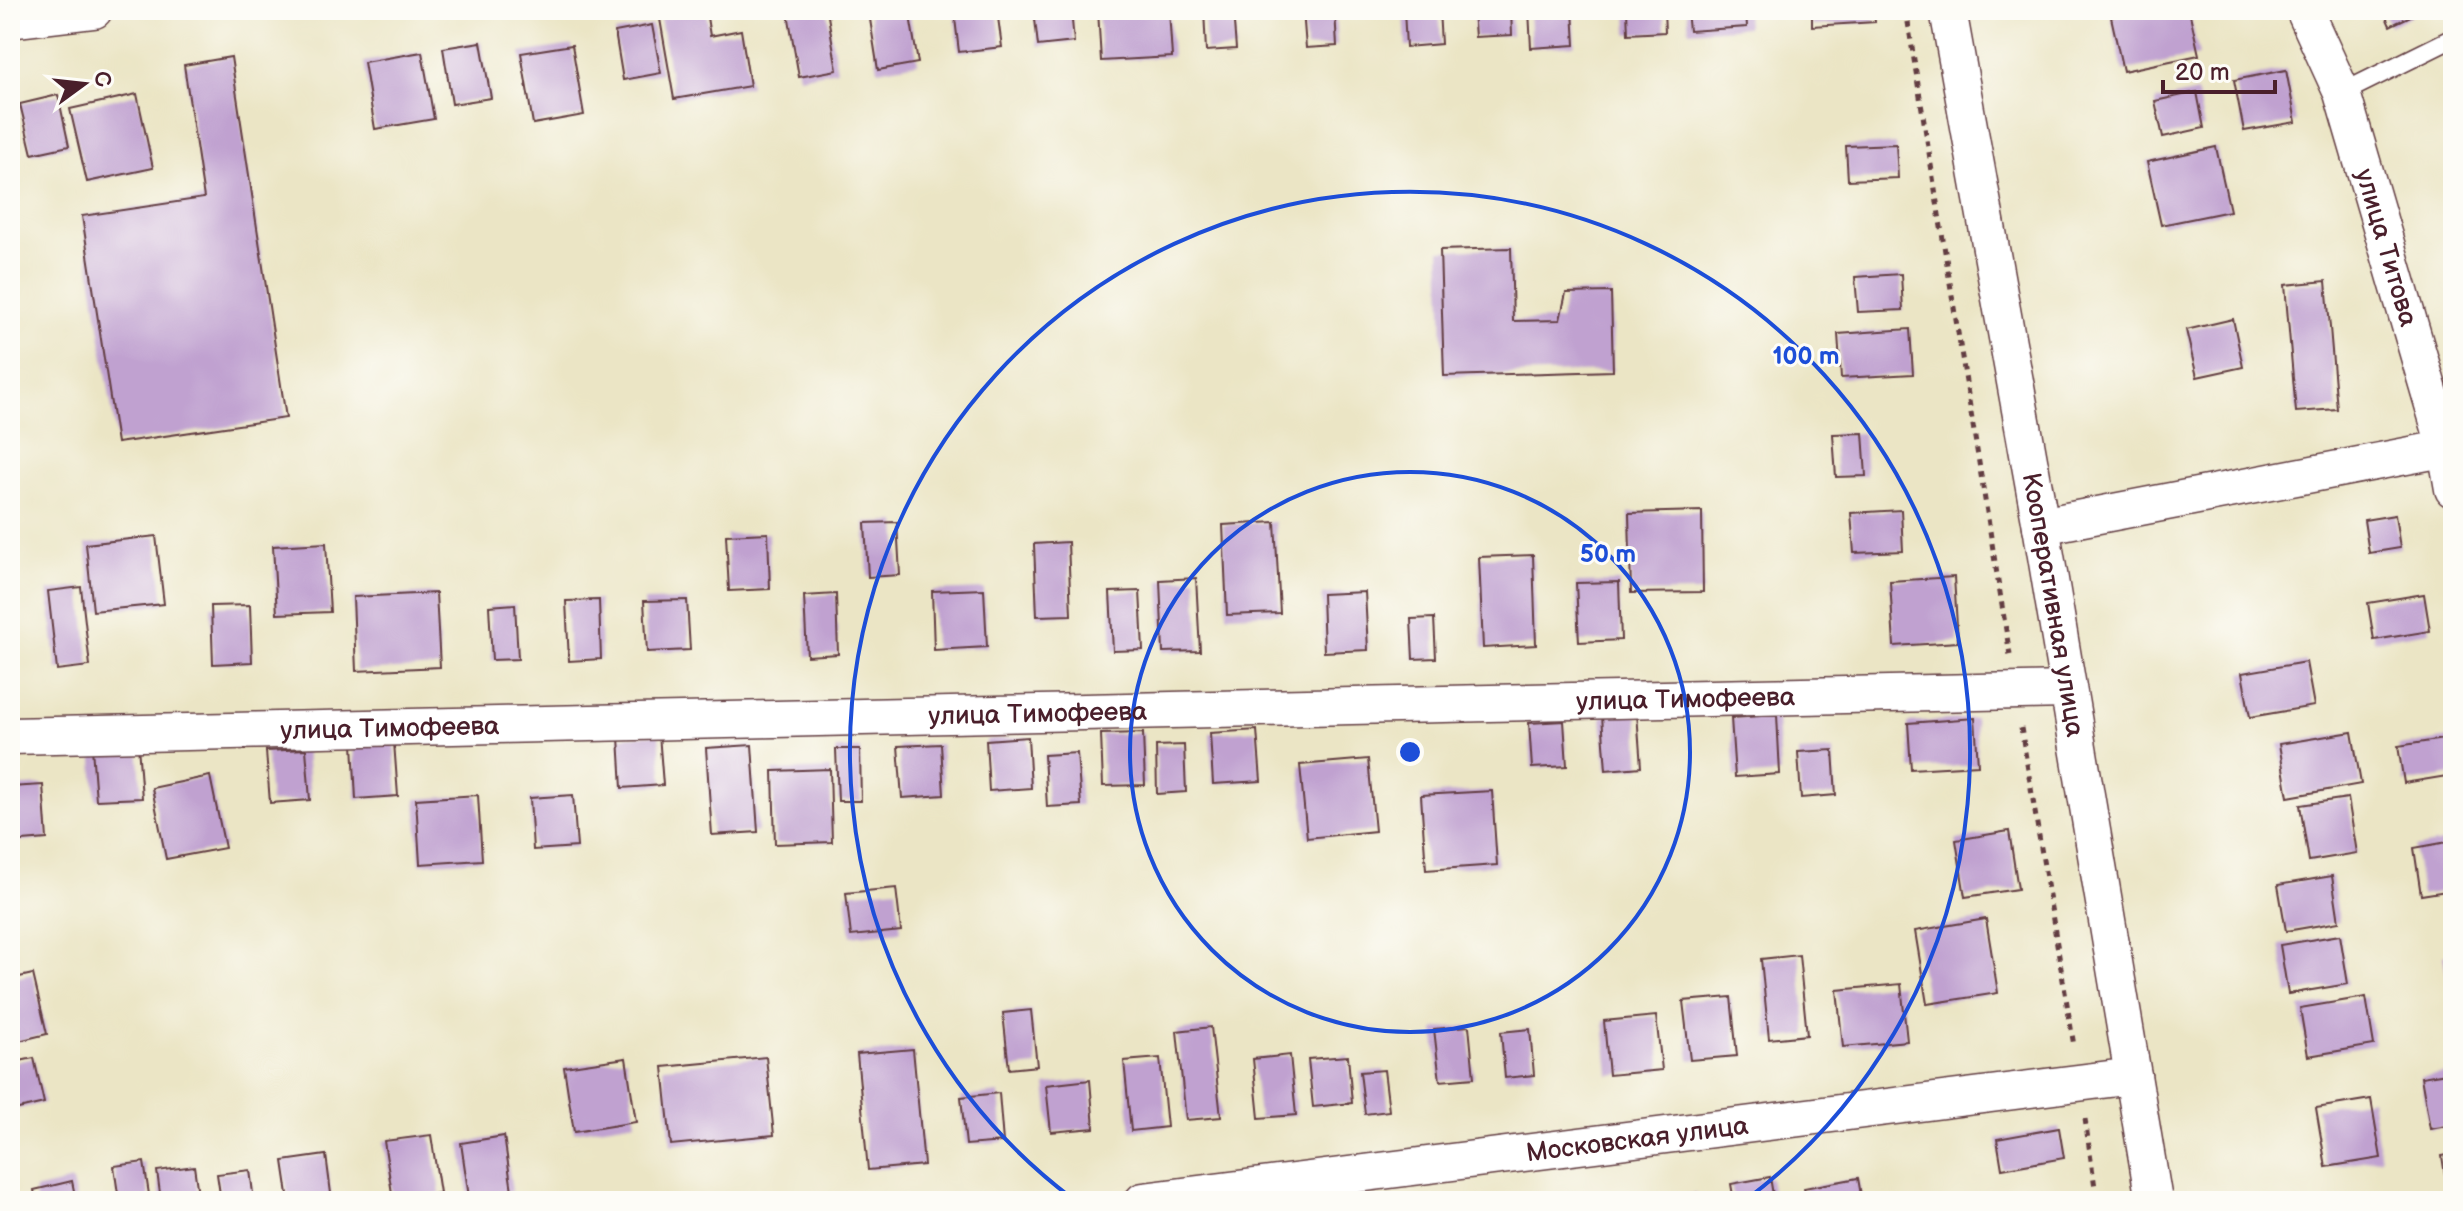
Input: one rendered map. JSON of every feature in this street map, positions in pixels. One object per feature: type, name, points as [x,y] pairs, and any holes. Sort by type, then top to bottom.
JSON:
[{"type":"street","points":[[10,20],[94,10]]},
{"type":"street","name":"Кооперативная улица","points":[[1948,10],[2041,526],[2154,1201]]},
{"type":"street","name":"улица Титова","points":[[2304,10],[2342,93],[2450,448],[2453,489]]},
{"type":"street","points":[[2041,526],[2450,448]]},
{"type":"street","name":"улица Тимофеева","points":[[10,736],[2067,690]]},
{"type":"street","name":"Московская улица","points":[[1143,1201],[2133,1076]]},
{"type":"lane","points":[[2342,93],[2453,38]]},
{"type":"path","points":[[1906,10],[2097,1201]]},
{"type":"building","points":[[827,10],[837,70],[799,77],[788,13]]},
{"type":"building","points":[[909,10],[918,63],[878,70],[869,13]]},
{"type":"building","points":[[954,10],[997,10],[1002,47],[959,52]]},
{"type":"building","points":[[1034,10],[1071,10],[1074,42],[1038,46]]},
{"type":"building","points":[[1098,10],[1169,10],[1172,57],[1101,61]]},
{"type":"building","points":[[1204,10],[1233,10],[1236,49],[1206,51]]},
{"type":"building","points":[[1303,10],[1335,10],[1337,46],[1306,48]]},
{"type":"building","points":[[1404,10],[1439,10],[1441,44],[1406,47]]},
{"type":"building","points":[[1473,10],[1511,10],[1512,35],[1475,37]]},
{"type":"building","points":[[1529,10],[1573,10],[1575,45],[1531,48]]},
{"type":"building","points":[[1627,10],[1664,10],[1665,32],[1628,34]]},
{"type":"building","points":[[1687,10],[1746,10],[1747,27],[1689,31]]},
{"type":"building","points":[[1812,10],[1874,10],[1875,22],[1812,26]]},
{"type":"building","points":[[2141,10],[2189,10],[2199,55],[2123,71],[2111,17]]},
{"type":"building","points":[[2383,10],[2423,10],[2390,26]]},
{"type":"building","points":[[706,11],[710,36],[741,30],[750,86],[674,99],[660,19]]},
{"type":"building","points":[[652,25],[661,73],[623,80],[615,32]]},
{"type":"building","points":[[481,42],[491,98],[452,104],[443,48]]},
{"type":"building","points":[[572,45],[584,115],[533,124],[521,53]]},
{"type":"building","points":[[422,52],[434,119],[375,129],[364,62]]},
{"type":"building","points":[[231,57],[286,418],[117,443],[82,216],[204,198],[184,65]]},
{"type":"building","points":[[2286,70],[2296,122],[2244,131],[2234,80]]},
{"type":"building","points":[[2197,92],[2204,128],[2163,137],[2155,101]]},
{"type":"building","points":[[137,94],[153,168],[87,182],[70,109]]},
{"type":"building","points":[[58,95],[69,146],[32,154],[20,104]]},
{"type":"building","points":[[1896,144],[1898,178],[1848,180],[1846,146]]},
{"type":"building","points":[[2216,147],[2230,211],[2161,225],[2147,162]]},
{"type":"building","points":[[1511,248],[1513,321],[1560,320],[1566,293],[1611,292],[1613,371],[1444,376],[1440,250]]},
{"type":"building","points":[[1901,274],[1903,310],[1858,312],[1855,277]]},
{"type":"building","points":[[2326,281],[2337,409],[2296,412],[2285,285]]},
{"type":"building","points":[[2233,319],[2243,367],[2197,377],[2186,330]]},
{"type":"building","points":[[1910,329],[1913,374],[1841,378],[1838,334]]},
{"type":"building","points":[[1863,433],[1866,476],[1836,477],[1833,434]]},
{"type":"building","points":[[1901,510],[1903,551],[1854,553],[1851,513]]},
{"type":"building","points":[[1702,511],[1703,592],[1631,593],[1629,513]]},
{"type":"building","points":[[2395,515],[2400,548],[2369,553],[2364,520]]},
{"type":"building","points":[[897,522],[900,575],[868,577],[865,523]]},
{"type":"building","points":[[1275,522],[1280,613],[1227,615],[1223,525]]},
{"type":"building","points":[[768,533],[770,589],[729,591],[726,535]]},
{"type":"building","points":[[156,536],[164,604],[93,611],[86,544]]},
{"type":"building","points":[[1068,542],[1071,615],[1037,616],[1034,544]]},
{"type":"building","points":[[326,543],[330,612],[277,614],[273,546]]},
{"type":"building","points":[[1533,555],[1536,645],[1483,648],[1479,557]]},
{"type":"building","points":[[1954,577],[1958,642],[1894,646],[1890,581]]},
{"type":"building","points":[[1196,578],[1200,651],[1163,652],[1160,580]]},
{"type":"building","points":[[1619,582],[1621,640],[1579,642],[1576,583]]},
{"type":"building","points":[[81,587],[90,666],[57,670],[48,591]]},
{"type":"building","points":[[984,589],[987,647],[934,650],[932,591]]},
{"type":"building","points":[[1140,591],[1143,650],[1113,651],[1110,592]]},
{"type":"building","points":[[1365,592],[1368,650],[1324,652],[1322,594]]},
{"type":"building","points":[[436,593],[440,667],[356,671],[353,597]]},
{"type":"building","points":[[836,594],[838,654],[807,656],[804,596]]},
{"type":"building","points":[[2424,594],[2430,631],[2374,640],[2368,603]]},
{"type":"building","points":[[599,600],[601,659],[569,661],[566,601]]},
{"type":"building","points":[[687,600],[690,650],[647,652],[644,601]]},
{"type":"building","points":[[515,604],[518,659],[492,660],[489,606]]},
{"type":"building","points":[[250,605],[252,662],[213,664],[211,606]]},
{"type":"building","points":[[1434,618],[1436,658],[1413,659],[1411,619]]},
{"type":"building","points":[[2306,662],[2314,706],[2250,717],[2242,673]]},
{"type":"building","points":[[1637,713],[1641,767],[1606,770],[1602,716]]},
{"type":"building","points":[[1777,715],[1780,774],[1735,777],[1731,718]]},
{"type":"building","points":[[1975,718],[1978,765],[1911,769],[1908,723]]},
{"type":"building","points":[[1564,721],[1567,766],[1532,768],[1529,723]]},
{"type":"building","points":[[1257,730],[1261,781],[1213,784],[1210,733]]},
{"type":"building","points":[[2352,732],[2361,784],[2288,797],[2279,744]]},
{"type":"building","points":[[1143,733],[1145,785],[1103,786],[1101,734]]},
{"type":"building","points":[[659,734],[663,785],[622,788],[619,737]]},
{"type":"building","points":[[1028,737],[1031,788],[989,791],[986,740]]},
{"type":"building","points":[[2450,738],[2453,775],[2404,783],[2398,746]]},
{"type":"building","points":[[394,742],[398,796],[356,799],[353,744]]},
{"type":"building","points":[[941,744],[944,795],[902,798],[898,746]]},
{"type":"building","points":[[138,745],[142,798],[96,800],[92,748]]},
{"type":"building","points":[[752,745],[758,832],[712,835],[706,748]]},
{"type":"building","points":[[1184,745],[1186,792],[1157,794],[1156,746]]},
{"type":"building","points":[[306,749],[310,800],[270,803],[266,751]]},
{"type":"building","points":[[836,749],[860,749],[861,801],[838,801]]},
{"type":"building","points":[[1833,750],[1836,795],[1801,798],[1798,752]]},
{"type":"building","points":[[1077,753],[1081,805],[1047,807],[1044,755]]},
{"type":"building","points":[[1368,759],[1375,831],[1307,838],[1300,765]]},
{"type":"building","points":[[830,769],[832,842],[775,844],[773,771]]},
{"type":"building","points":[[210,776],[225,848],[166,859],[152,788]]},
{"type":"building","points":[[43,785],[47,839],[10,842],[10,787]]},
{"type":"building","points":[[1492,791],[1497,865],[1426,870],[1421,795]]},
{"type":"building","points":[[478,795],[482,860],[420,864],[416,799]]},
{"type":"building","points":[[573,795],[577,847],[533,850],[530,798]]},
{"type":"building","points":[[2348,798],[2357,853],[2309,861],[2300,805]]},
{"type":"building","points":[[2009,831],[2018,889],[1965,897],[1956,840]]},
{"type":"building","points":[[2453,841],[2453,890],[2421,895],[2414,848]]},
{"type":"building","points":[[2332,876],[2339,922],[2286,931],[2278,885]]},
{"type":"building","points":[[896,888],[901,931],[851,936],[846,893]]},
{"type":"building","points":[[1986,919],[1998,993],[1927,1004],[1915,931]]},
{"type":"building","points":[[2340,935],[2348,984],[2288,994],[2280,945]]},
{"type":"building","points":[[2453,953],[2453,1002],[2451,1002],[2443,955]]},
{"type":"building","points":[[1799,955],[1807,1035],[1769,1039],[1761,959]]},
{"type":"building","points":[[33,974],[47,1034],[10,1043],[10,979]]},
{"type":"building","points":[[1901,984],[1907,1041],[1843,1047],[1837,990]]},
{"type":"building","points":[[1731,997],[1737,1056],[1690,1060],[1683,1001]]},
{"type":"building","points":[[2366,997],[2374,1045],[2308,1056],[2300,1008]]},
{"type":"building","points":[[1031,1010],[1037,1066],[1009,1069],[1003,1013]]},
{"type":"building","points":[[1656,1016],[1662,1070],[1609,1075],[1604,1021]]},
{"type":"building","points":[[1469,1026],[1474,1078],[1440,1081],[1434,1029]]},
{"type":"building","points":[[1211,1027],[1221,1117],[1186,1120],[1177,1031]]},
{"type":"building","points":[[1530,1029],[1534,1075],[1505,1078],[1501,1032]]},
{"type":"building","points":[[913,1049],[924,1165],[868,1170],[857,1054]]},
{"type":"building","points":[[1290,1055],[1296,1115],[1259,1118],[1253,1059]]},
{"type":"building","points":[[1348,1056],[1352,1103],[1313,1107],[1308,1059]]},
{"type":"building","points":[[766,1057],[774,1135],[671,1145],[663,1067]]},
{"type":"building","points":[[34,1058],[44,1103],[10,1111],[10,1063]]},
{"type":"building","points":[[626,1058],[636,1122],[574,1132],[564,1067]]},
{"type":"building","points":[[1160,1058],[1167,1127],[1131,1131],[1124,1061]]},
{"type":"building","points":[[1384,1070],[1389,1111],[1365,1114],[1360,1072]]},
{"type":"building","points":[[2447,1073],[2453,1125],[2430,1129],[2421,1077]]},
{"type":"building","points":[[1090,1080],[1094,1128],[1051,1132],[1046,1085]]},
{"type":"building","points":[[999,1093],[1003,1142],[966,1145],[961,1097]]},
{"type":"building","points":[[2371,1099],[2381,1158],[2326,1167],[2316,1108]]},
{"type":"building","points":[[2059,1128],[2064,1158],[2002,1169],[1997,1139]]},
{"type":"building","points":[[431,1135],[440,1193],[393,1200],[384,1141]]},
{"type":"building","points":[[504,1136],[512,1191],[469,1197],[461,1143]]},
{"type":"building","points":[[2453,1154],[2453,1200],[2449,1200],[2442,1156]]},
{"type":"building","points":[[326,1155],[332,1201],[289,1201],[283,1161]]},
{"type":"building","points":[[144,1162],[150,1201],[119,1201],[114,1166]]},
{"type":"building","points":[[194,1166],[199,1201],[161,1201],[157,1171]]},
{"type":"building","points":[[250,1170],[254,1201],[221,1201],[217,1174]]},
{"type":"building","points":[[1770,1177],[1774,1201],[1734,1201],[1731,1184]]},
{"type":"building","points":[[1858,1178],[1862,1201],[1806,1201],[1804,1188]]},
{"type":"building","points":[[72,1181],[76,1201],[36,1201],[34,1190]]},
{"type":"building","points":[[1696,1193],[1697,1201],[1665,1201],[1665,1198]]}]
